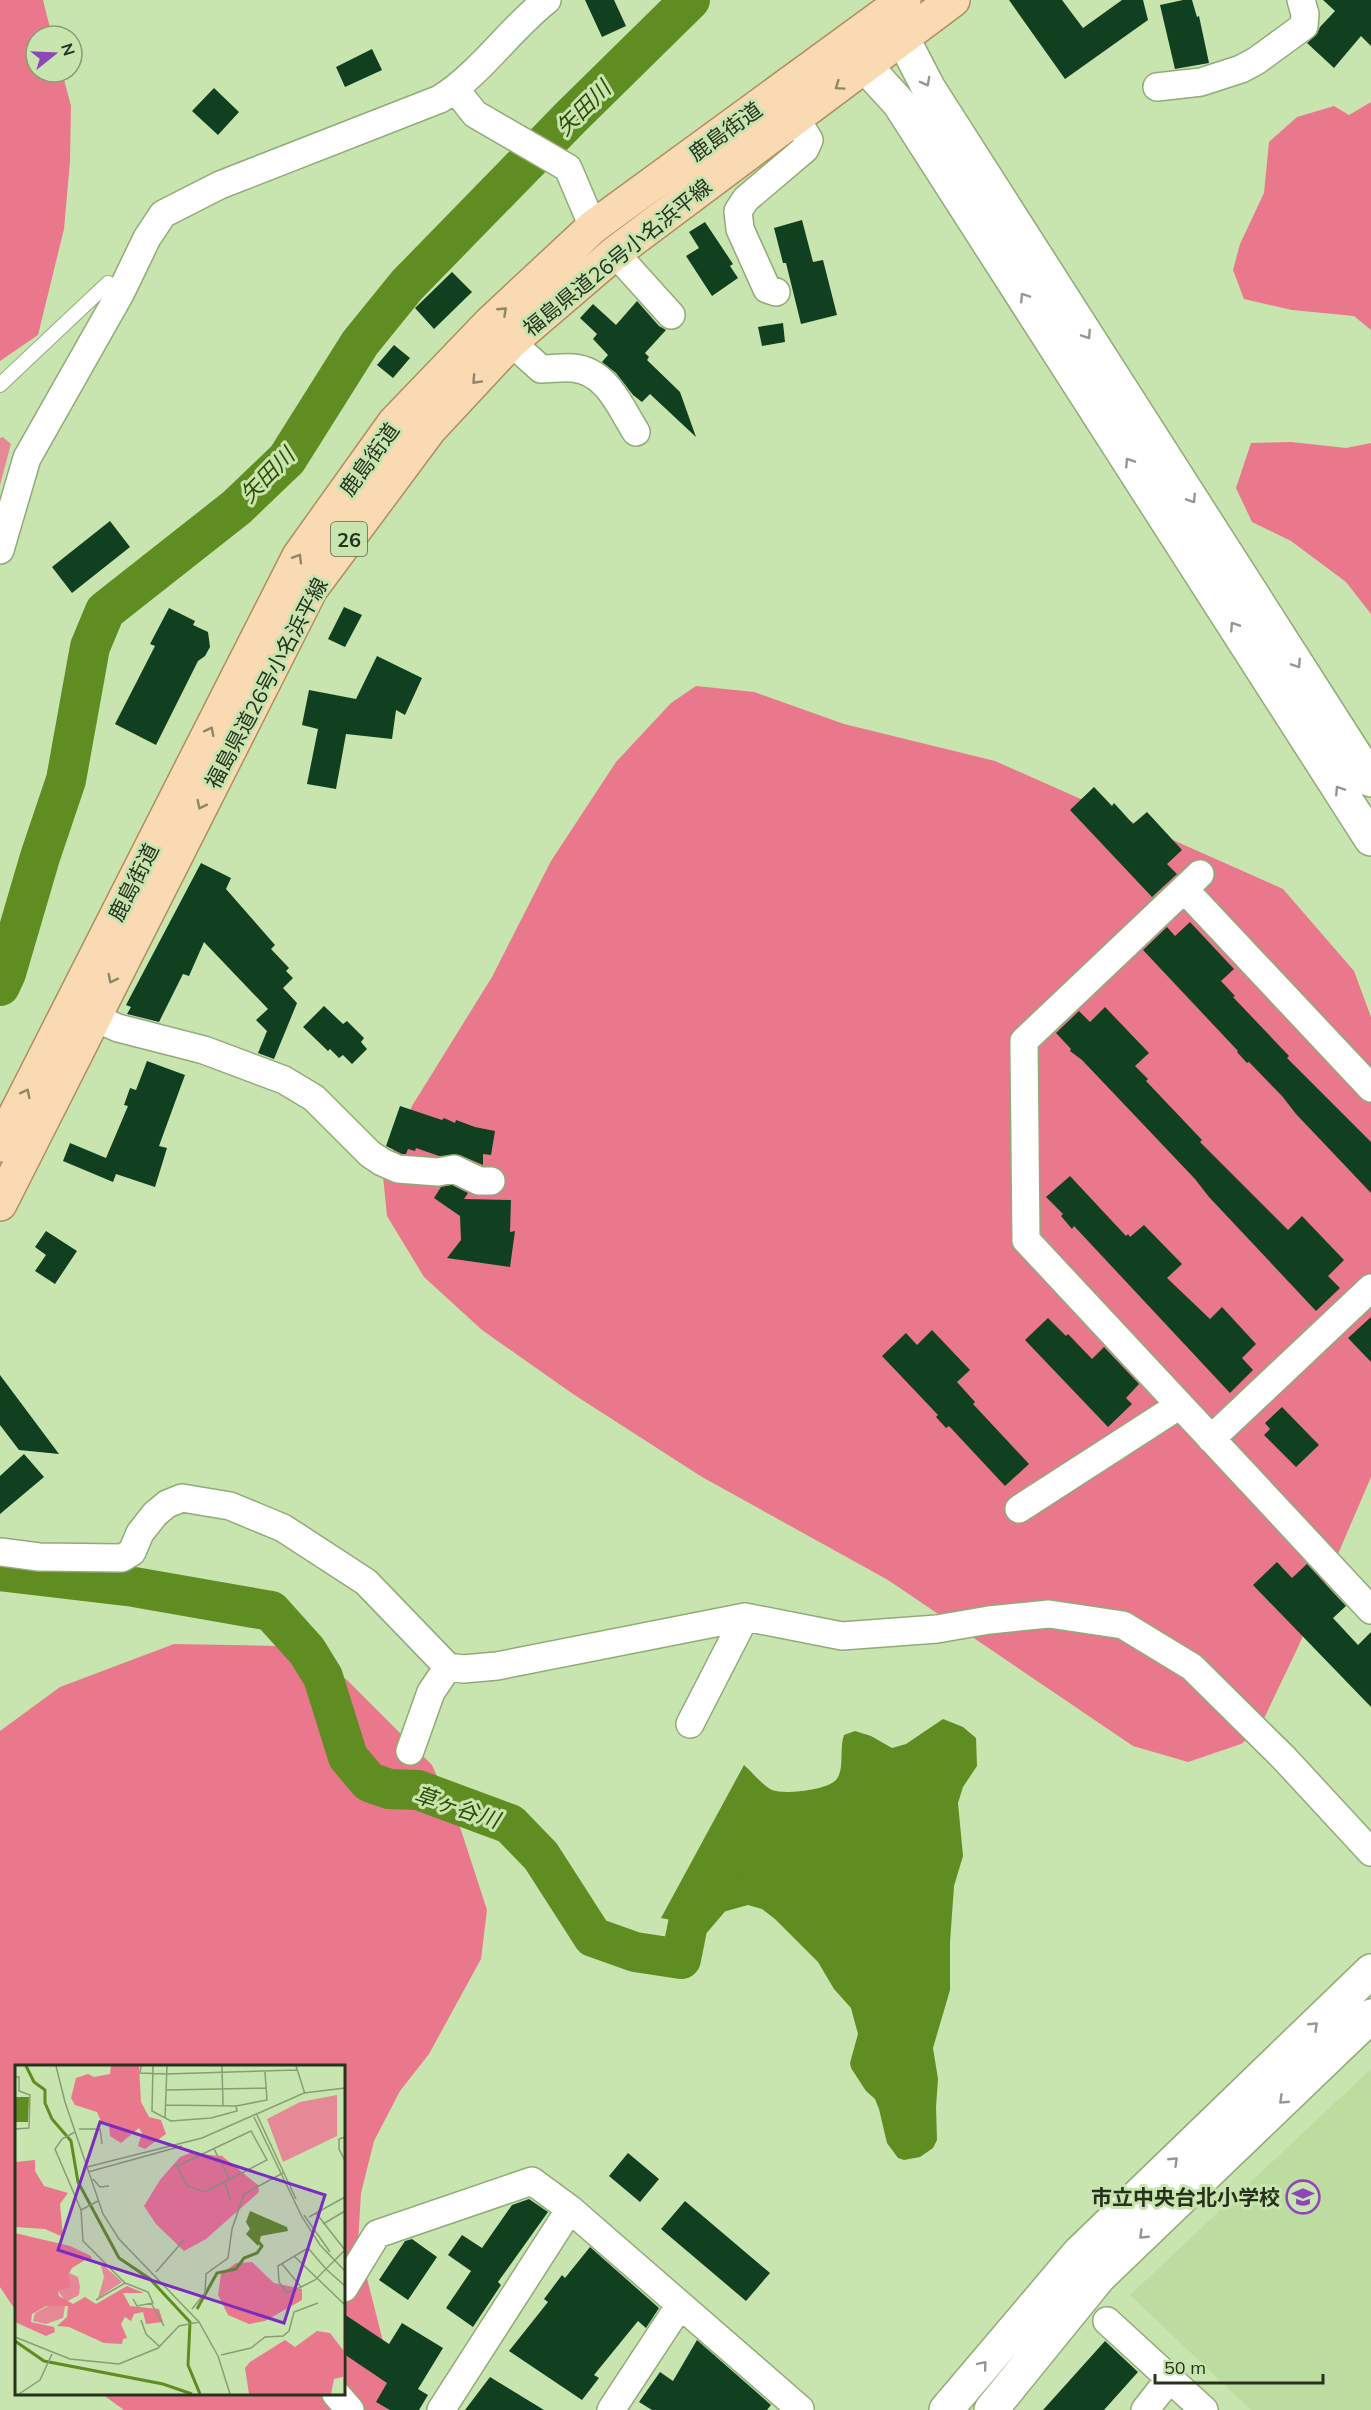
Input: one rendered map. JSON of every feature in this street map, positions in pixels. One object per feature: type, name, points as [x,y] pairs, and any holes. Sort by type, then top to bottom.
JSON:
[{"type":"main road","name":"福島県道26号小名浜平線","points":[[0,1204],[311,589],[430,429],[512,342],[615,253],[795,117],[866,67],[898,17],[953,0]]},
{"type":"main road","name":"鹿島街道","points":[[0,1145],[298,556],[394,423],[491,322],[593,227],[846,41],[898,17]]},
{"type":"street","points":[[0,550],[27,458],[121,292],[147,238],[163,214],[220,184],[440,99],[455,89],[526,16],[547,0]]},
{"type":"street","points":[[1156,87],[1214,79],[1249,65],[1304,26],[1305,14],[1301,0]]},
{"type":"street","points":[[898,17],[929,89],[1371,780]]},
{"type":"street","points":[[1275,46],[1303,36]]},
{"type":"street","points":[[846,41],[899,103],[1371,839]]},
{"type":"street","points":[[455,89],[475,114],[568,168],[593,227]]},
{"type":"street","points":[[776,292],[767,289],[740,229],[738,210],[746,200],[805,149],[809,140],[795,117]]},
{"type":"street","points":[[615,253],[671,315]]},
{"type":"street","points":[[512,342],[541,369],[572,368],[597,376],[606,385],[636,432]]},
{"type":"street","points":[[1371,1088],[1192,882],[1024,1041],[1026,1240],[1371,1610]]},
{"type":"street","points":[[93,1017],[118,1028],[204,1050],[284,1080],[314,1098],[370,1154],[381,1162],[398,1169],[438,1172],[454,1169],[479,1181],[491,1181]]},
{"type":"street","points":[[1211,1439],[1371,1288]]},
{"type":"street","points":[[1019,1509],[1180,1405]]},
{"type":"street","points":[[0,1552],[39,1557],[122,1558],[132,1552],[140,1533],[155,1514],[167,1504],[182,1498],[230,1506],[283,1528],[366,1582],[448,1667],[463,1669],[497,1666],[745,1617],[842,1636],[938,1629],[989,1620],[1049,1614],[1123,1625],[1192,1667],[1366,1838]]},
{"type":"street","points":[[690,1724],[745,1617]]},
{"type":"street","points":[[410,1751],[431,1692],[448,1667]]},
{"type":"street","points":[[946,2410],[1078,2253],[1371,1971]]},
{"type":"street","points":[[992,2410],[1099,2277],[1371,2016]]},
{"type":"street","points":[[345,2286],[377,2234],[532,2181],[570,2209],[799,2410]]},
{"type":"street","points":[[441,2410],[570,2209]]},
{"type":"street","points":[[611,2410],[680,2305]]},
{"type":"street","points":[[1107,2321],[1204,2410]]},
{"type":"street","points":[[1145,2410],[1170,2378]]},
{"type":"street","points":[[337,2395],[350,2410]]},
{"type":"lane","points":[[0,385],[108,283],[121,292]]},
{"type":"shaded area","points":[[0,0],[43,0],[49,24],[24,24],[24,84],[65,84],[71,106],[70,161],[64,229],[38,335],[0,361]]},
{"type":"shaded area","points":[[1371,102],[1371,330],[1354,316],[1292,310],[1244,299],[1233,270],[1240,244],[1264,193],[1269,142],[1297,117],[1334,106],[1349,115]]},
{"type":"shaded area","points":[[3,437],[11,444],[0,485],[0,438]]},
{"type":"shaded area","points":[[1291,442],[1346,448],[1371,443],[1371,614],[1346,582],[1291,541],[1252,522],[1236,488],[1251,443]]},
{"type":"shaded area","points":[[696,686],[754,692],[844,724],[995,761],[1283,889],[1354,971],[1371,1017],[1371,1477],[1299,1645],[1258,1731],[1241,1744],[1188,1762],[1133,1746],[888,1580],[702,1477],[573,1394],[482,1330],[424,1277],[387,1216],[383,1176],[412,1106],[492,977],[551,861],[616,762],[671,703]]},
{"type":"shaded area","points":[[174,1644],[277,1646],[346,1679],[432,1765],[461,1830],[487,1910],[481,1959],[429,2054],[400,2091],[374,2141],[361,2193],[358,2243],[388,2361],[393,2410],[124,2410],[103,2395],[345,2395],[345,2065],[15,2065],[15,2310],[0,2287],[0,1731],[60,1687]]},
{"type":"shaded area","points":[[943,1719],[963,1727],[976,1738],[977,1766],[963,1787],[958,1803],[963,1856],[954,1886],[950,1942],[950,1990],[933,2048],[938,2079],[937,2140],[933,2148],[920,2157],[904,2160],[898,2158],[887,2143],[875,2099],[866,2091],[851,2068],[850,2063],[858,2034],[851,2008],[834,1989],[818,1962],[775,1919],[762,1909],[748,1905],[712,1915],[707,1918],[707,1927],[661,1918],[744,1765],[772,1790],[786,1792],[815,1789],[831,1784],[839,1776],[844,1735],[855,1731],[871,1736],[892,1748],[906,1744]]},
{"type":"shaded area","name":"市立中央台北小学校","points":[[1371,2069],[1371,2410],[1251,2410],[1130,2295]]},
{"type":"building","points":[[585,0],[614,0],[626,26],[602,37]]},
{"type":"building","points":[[1009,0],[1062,0],[1083,28],[1122,0],[1143,0],[1148,20],[1065,79]]},
{"type":"building","points":[[1192,0],[1197,17],[1199,16],[1209,63],[1175,69],[1160,5]]},
{"type":"building","points":[[1323,0],[1371,0],[1371,46],[1361,36],[1334,68],[1307,43],[1335,11]]},
{"type":"building","points":[[372,49],[382,70],[345,87],[336,67]]},
{"type":"building","points":[[214,88],[239,112],[218,135],[192,111]]},
{"type":"building","points":[[802,220],[813,262],[823,260],[837,315],[801,324],[786,263],[783,263],[774,228]]},
{"type":"building","points":[[705,222],[733,264],[730,266],[738,278],[712,296],[686,256],[699,248],[689,232]]},
{"type":"building","points":[[452,272],[472,292],[434,329],[415,308]]},
{"type":"building","points":[[637,301],[659,326],[666,330],[645,353],[649,357],[647,360],[680,392],[696,437],[650,394],[642,402],[633,395],[616,373],[602,362],[608,355],[593,339],[597,334],[580,318],[593,304],[616,325]]},
{"type":"building","points":[[783,323],[785,342],[762,346],[758,327]]},
{"type":"building","points":[[394,345],[410,358],[393,378],[377,365]]},
{"type":"building","points":[[110,521],[130,547],[72,593],[52,567]]},
{"type":"building","points":[[344,607],[362,615],[345,647],[328,639]]},
{"type":"building","points":[[169,608],[195,621],[193,625],[208,632],[210,647],[205,656],[198,661],[156,745],[115,724],[155,646],[150,644]]},
{"type":"building","points":[[377,656],[422,678],[405,715],[396,710],[392,739],[346,734],[336,789],[307,784],[318,729],[302,725],[309,690],[356,699]]},
{"type":"building","points":[[1094,787],[1112,806],[1114,803],[1133,824],[1147,812],[1182,850],[1167,864],[1177,874],[1152,897],[1070,810]]},
{"type":"building","points":[[201,863],[231,878],[226,889],[275,945],[271,949],[289,968],[286,971],[293,978],[283,988],[297,1003],[274,1059],[258,1053],[267,1031],[256,1020],[268,1009],[204,942],[189,976],[183,974],[159,1022],[127,1014],[131,1007],[126,1005]]},
{"type":"building","points":[[1190,922],[1234,969],[1221,981],[1235,996],[1233,997],[1289,1056],[1287,1058],[1371,1142],[1371,1193],[1143,950],[1167,927],[1175,936]]},
{"type":"building","points":[[324,1006],[343,1024],[347,1021],[364,1038],[361,1042],[367,1049],[352,1064],[343,1055],[339,1058],[330,1049],[328,1051],[303,1027]]},
{"type":"building","points":[[1105,1007],[1149,1053],[1135,1066],[1148,1079],[1146,1081],[1202,1140],[1200,1142],[1288,1230],[1302,1216],[1344,1260],[1328,1276],[1340,1288],[1316,1311],[1209,1197],[1195,1179],[1082,1060],[1070,1051],[1071,1049],[1056,1033],[1079,1011],[1090,1022]]},
{"type":"building","points":[[147,1061],[185,1075],[159,1146],[167,1148],[155,1187],[116,1174],[113,1182],[63,1161],[70,1143],[106,1158],[128,1106],[124,1105],[130,1088],[136,1090]]},
{"type":"building","points":[[400,1106],[442,1120],[444,1118],[455,1123],[456,1120],[495,1131],[491,1155],[483,1154],[483,1165],[460,1155],[439,1156],[416,1148],[415,1151],[408,1149],[406,1154],[402,1154],[386,1146]]},
{"type":"building","points":[[1070,1176],[1126,1236],[1128,1234],[1130,1237],[1144,1225],[1182,1264],[1167,1278],[1210,1319],[1222,1307],[1256,1344],[1242,1358],[1253,1370],[1230,1393],[1074,1226],[1072,1229],[1061,1216],[1063,1214],[1046,1197]]},
{"type":"building","points":[[452,1185],[468,1193],[464,1199],[511,1200],[510,1232],[515,1231],[510,1267],[447,1258],[461,1240],[460,1216],[434,1198],[441,1187]]},
{"type":"building","points":[[46,1231],[77,1251],[55,1284],[35,1271],[46,1255],[35,1247]]},
{"type":"building","points":[[1371,1317],[1371,1362],[1348,1338]]},
{"type":"building","points":[[1048,1318],[1066,1336],[1068,1334],[1092,1359],[1104,1347],[1139,1384],[1126,1398],[1132,1404],[1108,1427],[1025,1340]]},
{"type":"building","points":[[932,1330],[970,1370],[957,1382],[975,1402],[973,1404],[1029,1464],[1005,1486],[949,1426],[946,1428],[936,1417],[938,1415],[882,1356],[906,1333],[917,1345]]},
{"type":"building","points":[[0,1375],[59,1454],[19,1450],[0,1425]]},
{"type":"building","points":[[1282,1407],[1319,1445],[1296,1467],[1264,1435],[1270,1429],[1265,1423]]},
{"type":"building","points":[[24,1454],[44,1477],[0,1514],[0,1476]]},
{"type":"building","points":[[1277,1562],[1292,1578],[1307,1564],[1346,1606],[1333,1618],[1358,1645],[1371,1632],[1371,1707],[1253,1585]]},
{"type":"building","points":[[628,2153],[659,2179],[640,2202],[609,2176]]},
{"type":"building","points":[[529,2199],[548,2212],[498,2282],[501,2285],[473,2327],[446,2308],[471,2271],[448,2255],[462,2235],[482,2248],[512,2205]]},
{"type":"building","points":[[685,2201],[770,2273],[746,2301],[661,2229]]},
{"type":"building","points":[[412,2239],[437,2257],[408,2300],[379,2280],[405,2241]]},
{"type":"building","points":[[590,2247],[659,2308],[646,2328],[638,2321],[594,2375],[599,2378],[582,2400],[509,2351],[548,2302],[544,2299],[562,2275],[565,2278]]},
{"type":"building","points":[[345,2315],[389,2344],[402,2323],[443,2348],[418,2389],[428,2395],[419,2410],[390,2410],[376,2402],[387,2383],[345,2355]]},
{"type":"building","points":[[697,2340],[771,2405],[767,2410],[652,2410],[639,2402],[660,2372],[673,2381]]},
{"type":"building","points":[[1105,2341],[1138,2372],[1104,2410],[1043,2410]]},
{"type":"building","points":[[490,2377],[544,2410],[465,2410]]},
{"type":"waterway","name":"矢田川","points":[[0,986],[66,780],[90,647],[105,611],[237,507],[287,459],[360,343],[407,285],[571,117],[690,0]]},
{"type":"waterway","name":"草ヶ谷川","points":[[0,1571],[134,1587],[271,1611],[307,1651],[323,1677],[348,1757],[369,1782],[389,1789],[418,1790],[510,1824],[541,1856],[593,1937],[635,1952],[681,1959],[688,1924],[724,1882]]},
{"type":"place","name":"市立中央台北小学校","points":[[1303,2197]]}]
